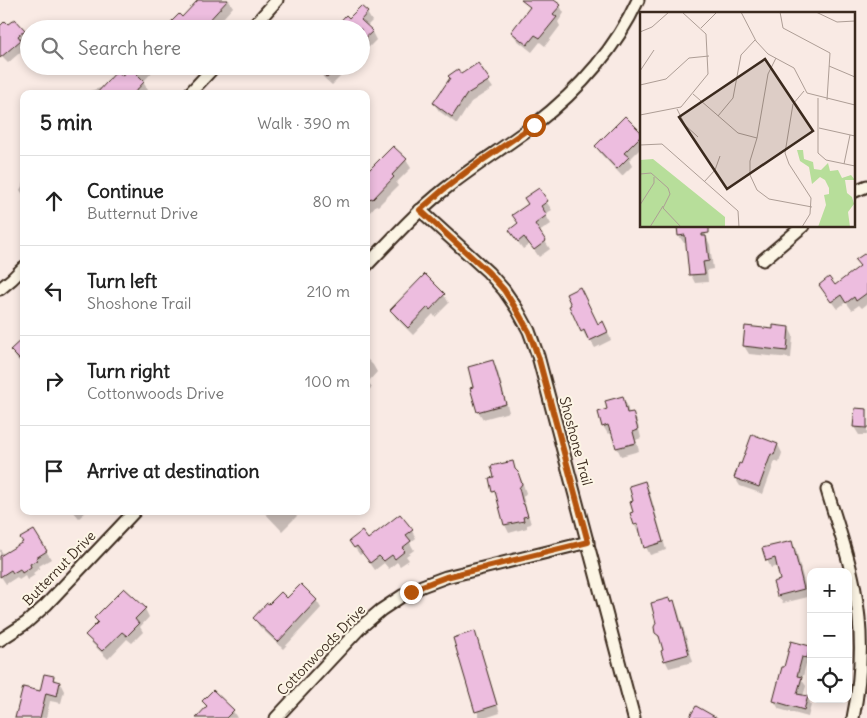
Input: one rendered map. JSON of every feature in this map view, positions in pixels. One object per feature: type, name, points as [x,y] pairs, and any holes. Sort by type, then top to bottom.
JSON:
[{"type":"street","points":[[258,20],[277,0]]},
{"type":"street","points":[[370,262],[420,210],[444,189],[534,125],[564,99],[606,54],[638,0]]},
{"type":"street","points":[[193,90],[207,75]]},
{"type":"street","points":[[854,192],[867,186]]},
{"type":"street","name":"Shoshone Trail","points":[[420,210],[488,272],[504,290],[529,332],[538,356],[634,718]]},
{"type":"street","points":[[763,260],[801,228]]},
{"type":"street","points":[[0,289],[20,271]]},
{"type":"street","points":[[827,490],[850,565],[859,614],[860,670],[853,718]]},
{"type":"street","name":"Butternut Drive","points":[[0,640],[26,623],[46,605],[131,515]]},
{"type":"street","name":"Cottonwoods Drive","points":[[276,718],[361,627],[402,596],[446,577],[588,542]]},
{"type":"building","points":[[198,0],[228,0],[210,20],[173,20],[179,14],[182,17]]},
{"type":"building","points":[[521,0],[554,0],[561,5],[553,14],[557,17],[540,38],[535,35],[527,45],[511,32],[530,7]]},
{"type":"building","points":[[361,6],[368,12],[361,20],[341,20],[346,15],[349,18]]},
{"type":"building","points":[[15,19],[20,24],[20,34],[18,36],[20,41],[0,58],[0,26],[5,21],[8,24]]},
{"type":"building","points":[[478,63],[490,80],[467,94],[452,117],[433,103],[450,78],[448,76],[458,69],[461,74]]},
{"type":"building","points":[[113,75],[137,75],[144,82],[137,90],[100,90]]},
{"type":"building","points":[[625,116],[640,131],[640,137],[624,153],[629,157],[617,169],[595,146]]},
{"type":"building","points":[[393,146],[407,159],[392,175],[394,177],[373,199],[370,199],[370,169]]},
{"type":"building","points":[[539,188],[548,201],[541,206],[547,215],[535,224],[546,241],[534,250],[524,237],[518,242],[509,230],[518,223],[512,215],[528,204],[524,198]]},
{"type":"building","points":[[677,228],[709,228],[709,233],[702,234],[702,236],[706,236],[709,261],[703,262],[705,274],[689,275],[685,235],[678,236]]},
{"type":"building","points":[[867,252],[867,293],[856,301],[854,297],[846,303],[841,295],[831,302],[819,285],[829,277],[835,285],[860,266],[855,260]]},
{"type":"building","points":[[425,274],[445,294],[430,310],[428,307],[408,328],[390,310]]},
{"type":"building","points":[[580,287],[598,324],[603,321],[608,332],[589,341],[584,330],[581,332],[569,306],[571,305],[566,294]]},
{"type":"building","points":[[773,325],[789,327],[787,351],[743,346],[745,326],[773,329]]},
{"type":"building","points":[[20,341],[20,360],[10,350]]},
{"type":"building","points":[[493,360],[506,404],[477,412],[470,388],[473,387],[468,367]]},
{"type":"building","points":[[623,396],[627,413],[633,412],[638,430],[633,432],[636,443],[616,448],[608,425],[602,427],[598,412],[607,409],[605,401]]},
{"type":"building","points":[[855,408],[867,409],[867,428],[853,427]]},
{"type":"building","points":[[752,434],[778,444],[774,455],[771,454],[759,487],[734,478]]},
{"type":"building","points":[[513,461],[522,484],[519,488],[528,516],[523,517],[524,521],[504,525],[495,491],[492,492],[489,478],[494,477],[491,466]]},
{"type":"building","points":[[645,481],[663,542],[644,548],[638,524],[634,525],[630,513],[633,512],[630,502],[633,501],[629,486]]},
{"type":"building","points":[[400,514],[413,530],[406,535],[411,541],[402,548],[405,551],[395,559],[392,555],[384,561],[379,556],[370,563],[357,546],[354,548],[349,541],[362,531],[368,539]]},
{"type":"building","points":[[34,530],[47,551],[36,558],[37,560],[30,564],[31,567],[22,573],[20,569],[13,573],[11,570],[0,577],[0,556],[23,542],[20,538]]},
{"type":"building","points":[[792,541],[804,589],[777,596],[773,582],[780,580],[775,558],[766,561],[762,548]]},
{"type":"building","points":[[301,584],[317,600],[278,642],[253,618],[281,592],[287,598]]},
{"type":"building","points":[[124,588],[146,608],[135,619],[139,624],[127,636],[122,632],[102,651],[85,635],[98,622],[94,618]]},
{"type":"building","points":[[669,598],[670,602],[674,600],[689,654],[664,661],[659,636],[655,633],[654,627],[656,623],[651,603]]},
{"type":"building","points":[[475,631],[497,705],[475,712],[453,638]]},
{"type":"building","points":[[791,641],[807,645],[807,658],[802,657],[797,676],[802,677],[797,694],[807,696],[804,710],[773,701],[782,667],[784,667]]},
{"type":"building","points":[[44,674],[54,676],[53,680],[60,682],[57,696],[46,693],[40,718],[15,718],[23,687],[40,691]]},
{"type":"building","points":[[213,690],[234,710],[226,718],[196,718],[207,706],[202,701]]},
{"type":"building","points":[[696,706],[717,718],[689,718]]},
{"type":"route","points":[[411,592],[446,577],[588,542],[538,356],[529,332],[504,290],[488,272],[420,210],[474,166],[534,125]]}]
